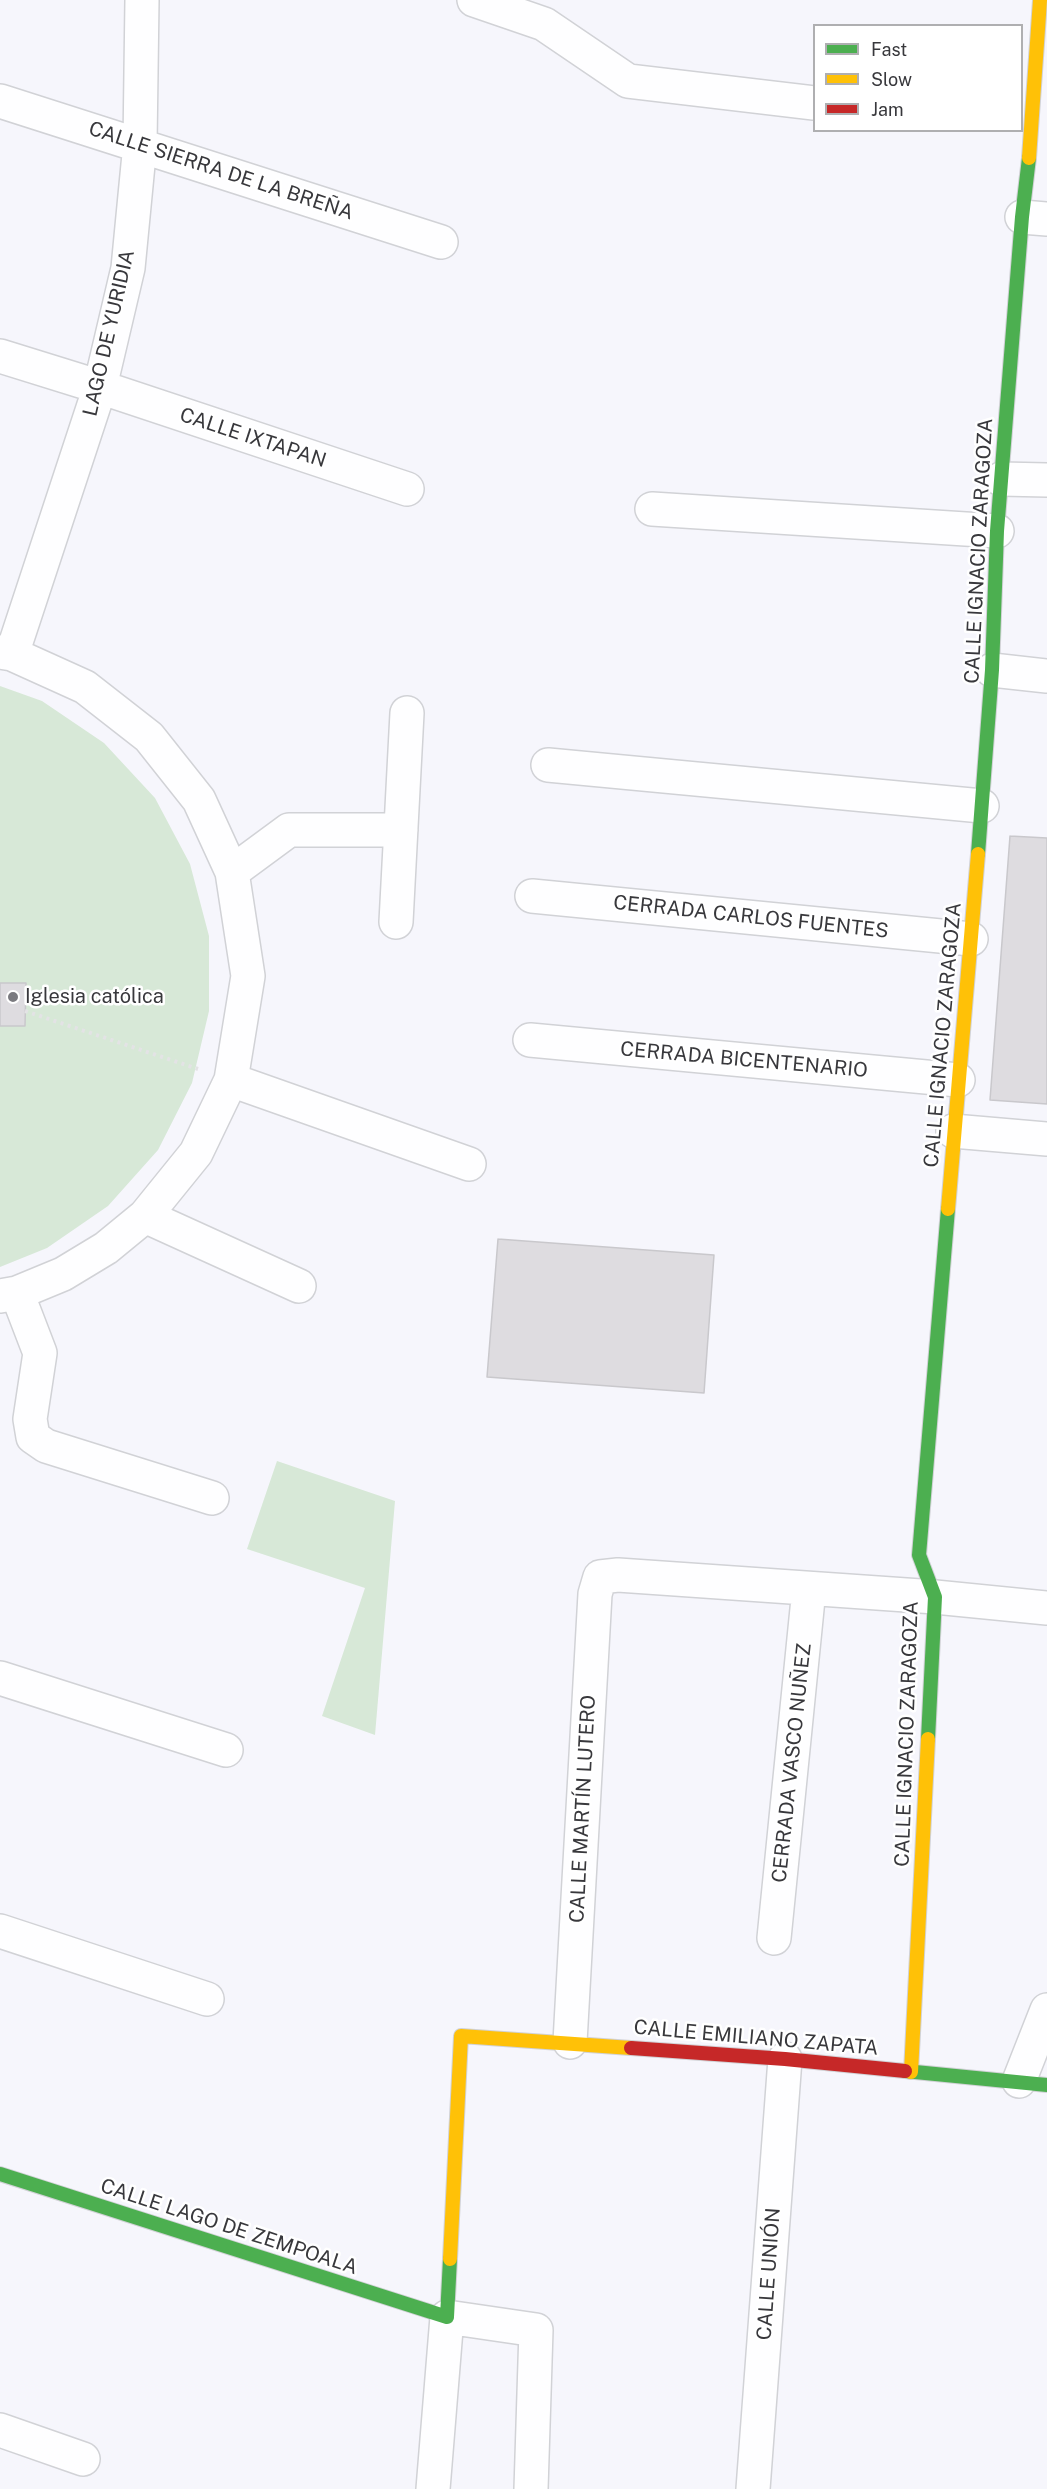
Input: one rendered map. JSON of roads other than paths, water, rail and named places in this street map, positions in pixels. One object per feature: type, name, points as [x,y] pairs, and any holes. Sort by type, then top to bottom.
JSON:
[{"type":"street","name":"LAGO DE YURIDIA","points":[[6,653],[100,387],[128,268],[140,144],[142,0]]},
{"type":"street","points":[[474,0],[544,24],[628,81],[813,102]]},
{"type":"street","name":"CALLE IGNACIO ZARAGOZA","points":[[911,2072],[935,1598],[919,1555],[982,806],[992,670],[1001,479],[1034,218],[1027,128],[1040,0]]},
{"type":"street","name":"CALLE SIERRA DE LA BREÑA","points":[[0,101],[441,242]]},
{"type":"street","name":"CALLE IXTAPAN","points":[[0,356],[407,489]]},
{"type":"street","points":[[1001,479],[1047,480]]},
{"type":"street","points":[[651,509],[997,531]]},
{"type":"street","points":[[6,653],[85,687],[149,737],[199,800],[232,872],[248,976],[231,1080],[196,1154],[145,1216],[106,1248],[63,1274],[8,1294],[40,1353],[30,1419],[33,1437],[46,1446],[212,1498]]},
{"type":"street","points":[[992,670],[1047,676]]},
{"type":"street","points":[[396,922],[407,713]]},
{"type":"street","points":[[548,765],[982,806]]},
{"type":"street","points":[[232,872],[289,830],[401,830]]},
{"type":"street","name":"CERRADA CARLOS FUENTES","points":[[532,896],[971,939]]},
{"type":"street","name":"CERRADA BICENTENARIO","points":[[530,1040],[958,1080]]},
{"type":"street","points":[[231,1080],[469,1164]]},
{"type":"street","points":[[953,1131],[1047,1138]]},
{"type":"street","points":[[145,1216],[299,1286]]},
{"type":"street","name":"CALLE MARTÍN LUTERO","points":[[570,2042],[595,1594],[600,1577],[618,1575],[809,1589]]},
{"type":"street","points":[[809,1589],[1047,1608]]},
{"type":"street","name":"CERRADA VASCO NUÑEZ","points":[[774,1938],[809,1589]]},
{"type":"street","points":[[0,1678],[226,1750]]},
{"type":"street","points":[[0,1931],[207,1999]]},
{"type":"street","points":[[1033,2083],[1047,2010]]},
{"type":"street","name":"CALLE EMILIANO ZAPATA","points":[[447,2317],[460,2036],[785,2059],[1033,2083]]},
{"type":"street","name":"CALLE UNIÓN","points":[[753,2489],[785,2059]]},
{"type":"street","name":"CALLE LAGO DE ZEMPOALA","points":[[0,2174],[447,2317]]},
{"type":"street","points":[[433,2489],[447,2317],[536,2330],[531,2489]]},
{"type":"street","points":[[0,2430],[83,2458]]},
{"type":"place","name":"Iglesia católica","points":[[13,997]]}]
